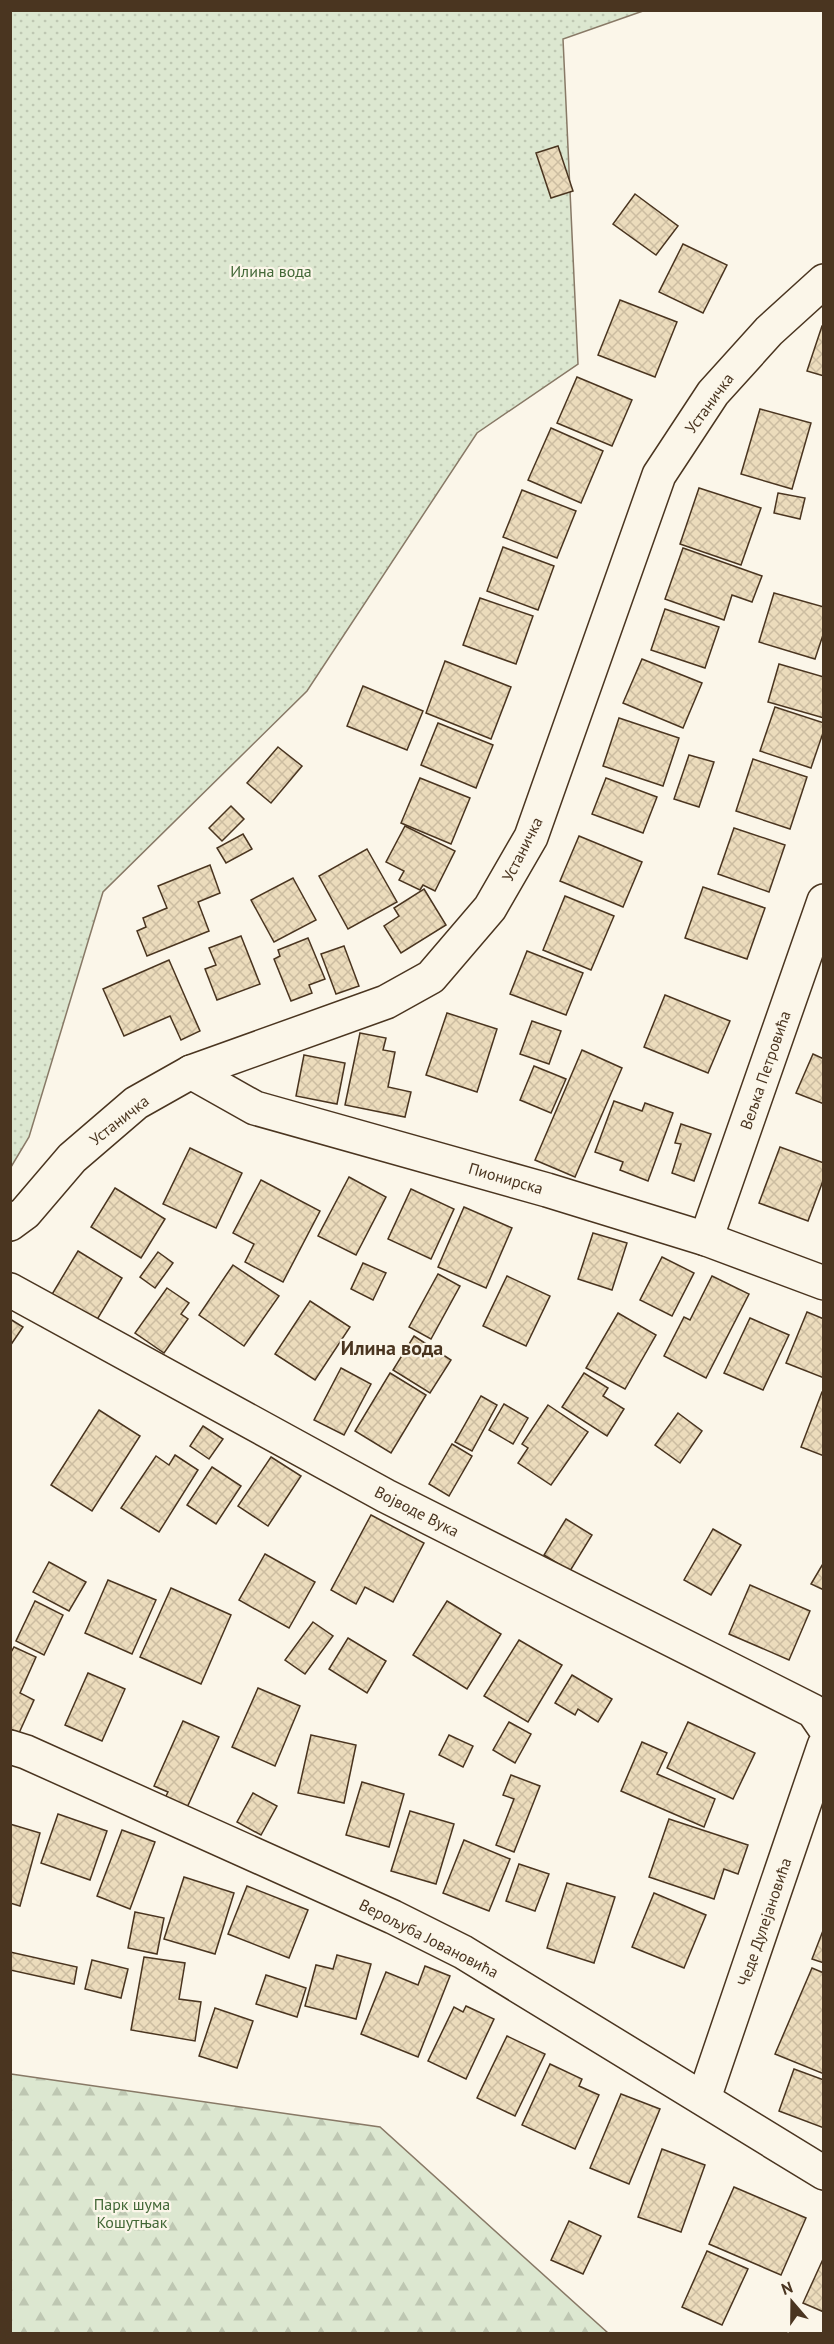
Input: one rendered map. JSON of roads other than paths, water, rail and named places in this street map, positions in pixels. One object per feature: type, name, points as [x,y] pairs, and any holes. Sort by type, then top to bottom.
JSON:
[{"type":"street","name":"Устаничка","points":[[10,1224],[25,1213],[72,1158],[136,1103],[191,1072],[386,1002],[431,977],[490,908],[531,837],[659,475],[713,393],[769,331],[824,281]]},
{"type":"street","name":"Вељка Петровића","points":[[706,1239],[824,901]]},
{"type":"street","name":"Пионирска","points":[[191,1072],[255,1108],[547,1190],[706,1239],[824,1283]]},
{"type":"street","name":"Војводе Вука","points":[[10,1290],[386,1496],[813,1711],[824,1727]]},
{"type":"street","name":"Чеде Дулејановића","points":[[704,2098],[824,1746]]},
{"type":"street","name":"Верољуба Јовановића","points":[[10,1747],[26,1752],[393,1917],[453,1947],[824,2173]]},
{"type":"district","name":"Илина вода","points":[[392,1348]]},
{"type":"park label","name":"Парк шума Кошутњак","points":[[132,2213]]}]
